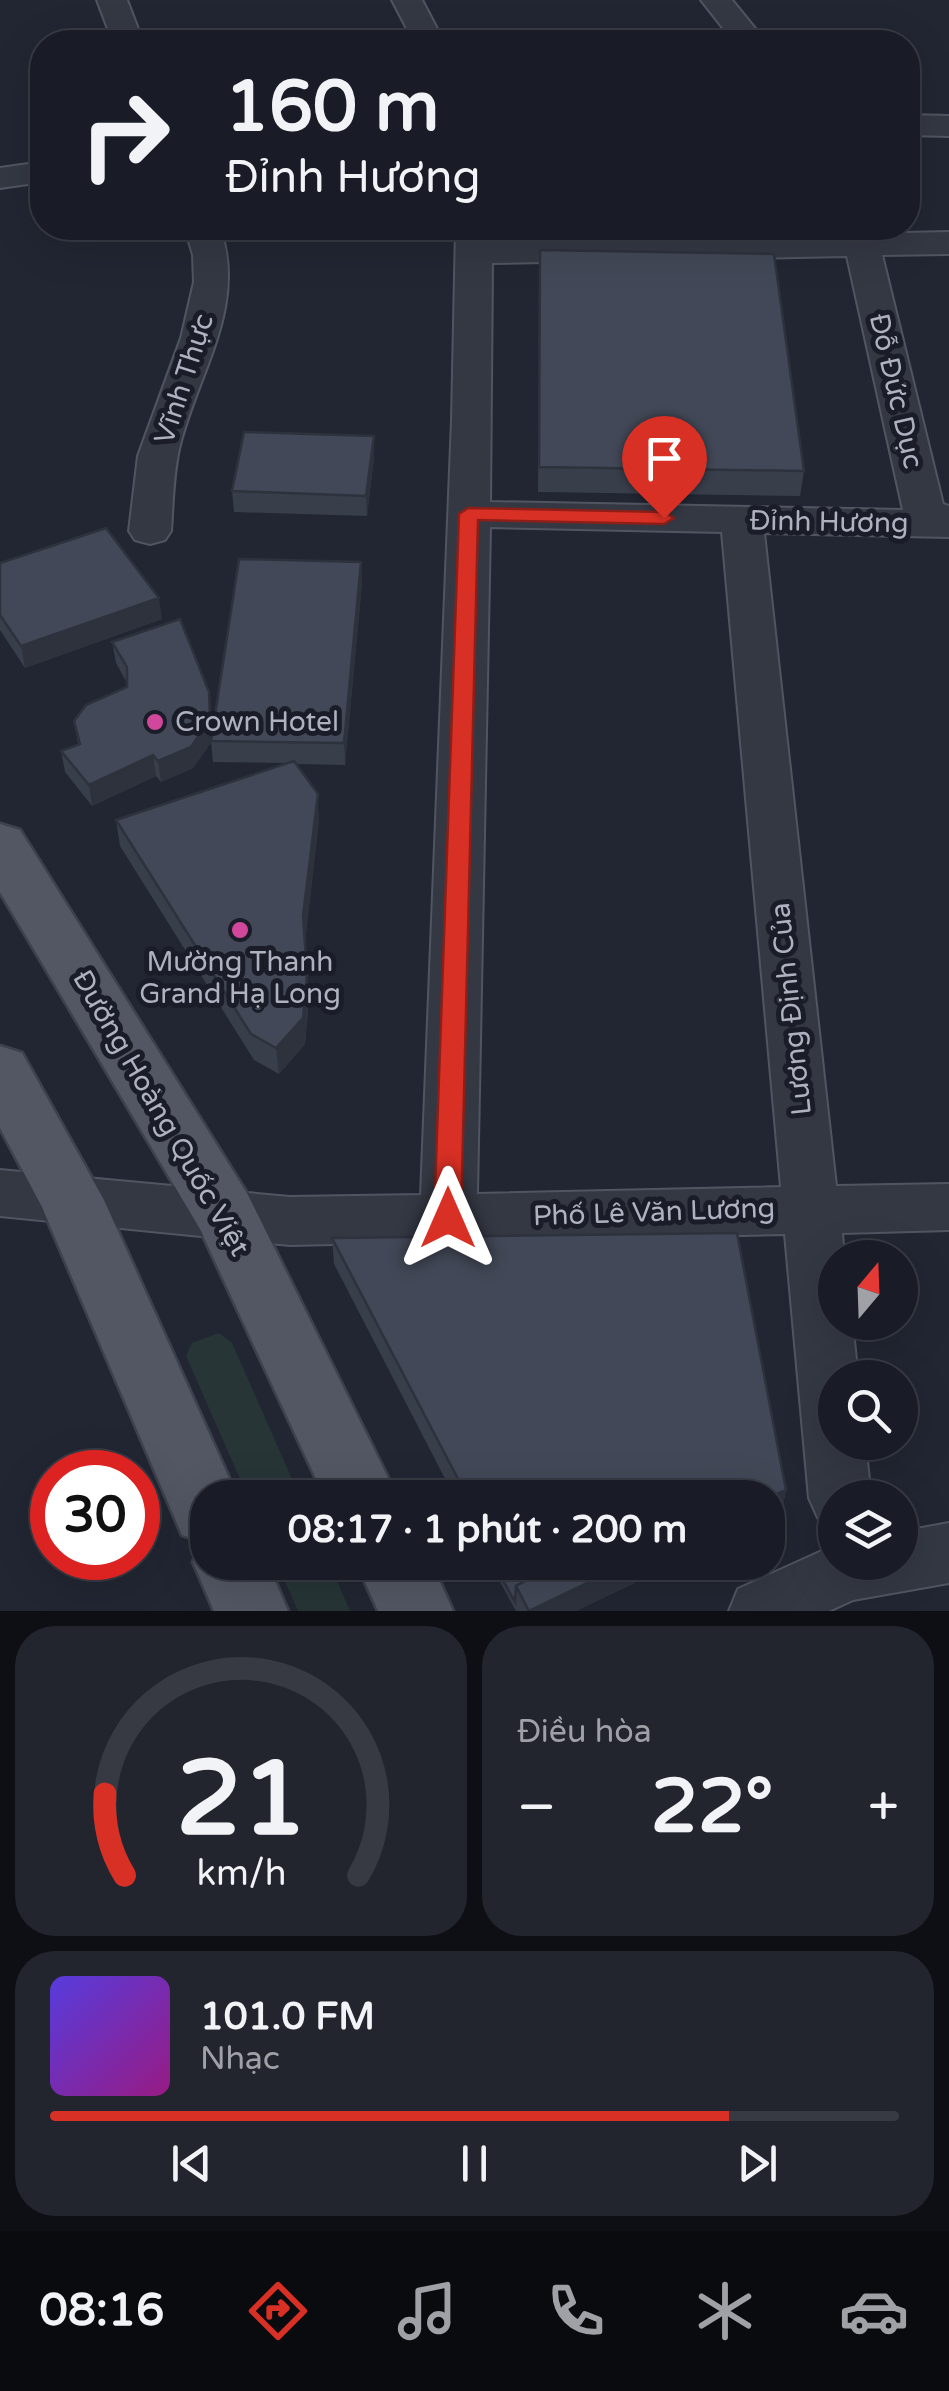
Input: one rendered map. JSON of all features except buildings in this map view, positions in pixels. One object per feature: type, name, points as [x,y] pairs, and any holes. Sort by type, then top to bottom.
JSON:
[{"type":"main road","name":"Đường Hoàng Quốc Việt","points":[[0,844],[225,1214],[353,1480]]},
{"type":"main road","points":[[0,1070],[72,1200],[194,1480]]},
{"type":"main road","points":[[238,1580],[251,1611]]},
{"type":"main road","points":[[401,1580],[416,1611]]},
{"type":"street","points":[[112,0],[123,30]]},
{"type":"street","points":[[408,0],[423,30]]},
{"type":"street","points":[[716,0],[740,30]]},
{"type":"street","points":[[920,125],[949,126]]},
{"type":"street","points":[[0,178],[30,174]]},
{"type":"street","name":"Vĩnh Thực","points":[[150,532],[160,447],[210,301],[209,240]]},
{"type":"street","points":[[448,1218],[474,240]]},
{"type":"street","points":[[743,240],[862,245],[949,243]]},
{"type":"street","name":"Đỗ Đức Dục","points":[[862,245],[924,510],[949,522]]},
{"type":"street","name":"Đỉnh Hương","points":[[468,514],[949,522]]},
{"type":"street","name":"Lương Định Của","points":[[742,520],[814,1207],[838,1480]]},
{"type":"street","name":"Phố Lê Văn Lương","points":[[0,1192],[290,1220],[949,1206]]},
{"type":"street","points":[[918,1557],[949,1553]]},
{"type":"street","points":[[761,1611],[834,1580]]},
{"type":"shaded area","points":[[219,1333],[232,1343],[292,1480],[241,1480],[186,1356],[192,1343]]},
{"type":"shaded area","points":[[284,1580],[336,1580],[350,1611],[298,1611]]},
{"type":"place","name":"Crown Hotel","points":[[155,722]]},
{"type":"place","name":"Mường Thanh Grand Hạ Long","points":[[240,930]]},
{"type":"route","points":[[448,1218],[468,514],[664,518]]}]
